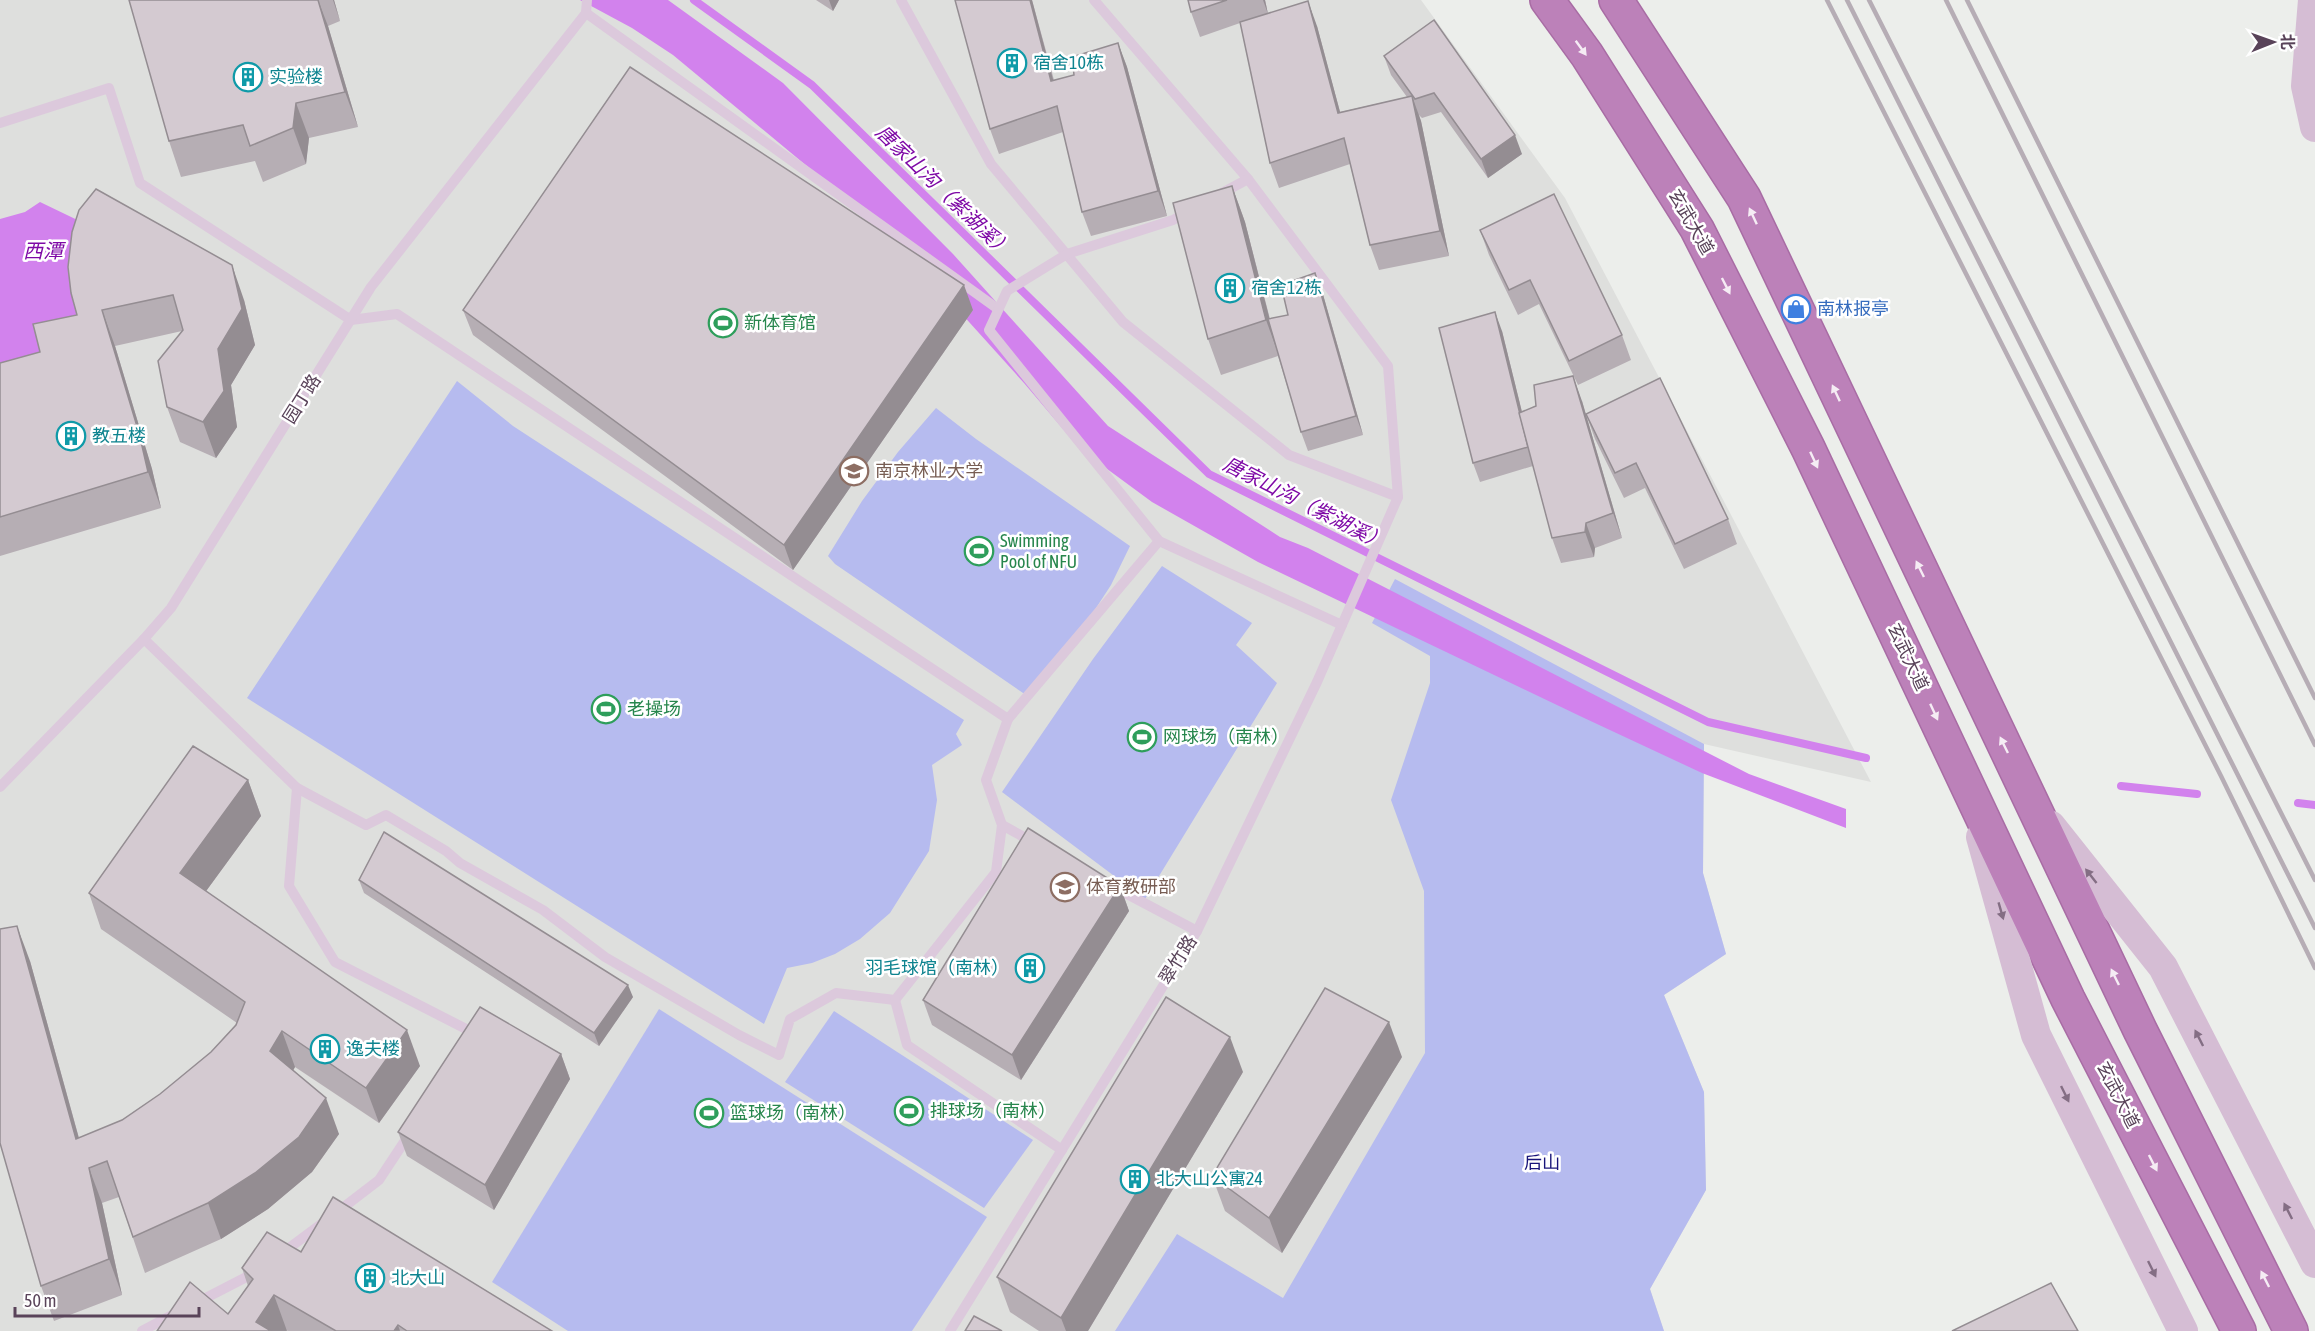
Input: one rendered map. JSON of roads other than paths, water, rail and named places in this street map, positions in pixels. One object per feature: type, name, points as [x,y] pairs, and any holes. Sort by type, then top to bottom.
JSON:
[{"type":"highway","name":"玄武大道","points":[[1547,0],[1587,55],[1697,229],[1808,448],[2068,999],[2240,1331]]},
{"type":"highway","points":[[1616,0],[1744,198],[2140,1030],[2291,1331]]},
{"type":"street","points":[[2313,0],[2306,86],[2315,127]]},
{"type":"street","points":[[1963,773],[2036,1035],[2183,1331]]},
{"type":"street","points":[[2029,798],[2163,967],[2315,1263]]},
{"type":"lane","points":[[587,0],[586,13],[998,309]]},
{"type":"lane","points":[[906,1],[991,164],[1123,322],[1289,455],[1398,497],[1388,366],[1248,179],[1094,0]]},
{"type":"lane","name":"园丁路","points":[[0,787],[144,639],[171,608],[371,287],[586,13]]},
{"type":"lane","points":[[0,123],[109,88],[140,183],[351,320],[397,314],[1008,719]]},
{"type":"lane","points":[[1248,179],[1173,220],[1066,254],[1007,291],[989,330],[1159,541],[1342,625]]},
{"type":"lane","name":"翠竹路","points":[[950,1331],[1197,931],[1317,682],[1398,497]]},
{"type":"lane","points":[[895,1000],[996,872],[1002,825],[986,780],[1008,719],[1159,541]]},
{"type":"lane","points":[[144,639],[297,788],[366,825],[386,815],[446,850],[460,863],[543,910],[606,957],[739,1035],[779,1055],[790,1019],[836,993],[895,1000]]},
{"type":"lane","points":[[297,788],[289,886],[335,962],[472,1032],[461,1051]]},
{"type":"lane","points":[[1002,825],[1042,847]]},
{"type":"lane","points":[[1101,880],[1197,931]]},
{"type":"lane","points":[[895,1000],[907,1045],[1062,1150]]},
{"type":"lane","points":[[142,1331],[268,1264],[380,1180],[415,1124]]},
{"type":"water","points":[[580,0],[668,0],[783,83],[953,254],[1108,426],[1280,537],[1308,548],[1749,774],[1846,809],[1846,828],[1702,773],[1582,717],[1258,562],[1152,502],[1080,449],[914,261],[855,206],[673,55],[632,28]]},
{"type":"water","name":"西潭","points":[[40,202],[94,228],[80,344],[0,395],[0,219],[25,212]]},
{"type":"waterway","name":"唐家山沟（紫湖溪）","points":[[694,0],[812,85],[1209,474],[1708,722],[1866,758]]},
{"type":"waterway","name":"唐家山沟（紫湖溪）","points":[[2121,786],[2197,794]]},
{"type":"waterway","name":"唐家山沟（紫湖溪）","points":[[2298,803],[2315,805]]},
{"type":"railway","points":[[1827,0],[2221,776],[2315,968]]},
{"type":"railway","points":[[1847,0],[2315,928]]},
{"type":"railway","points":[[1869,0],[2315,880]]},
{"type":"railway","points":[[1946,0],[2315,745]]},
{"type":"railway","points":[[1967,0],[2315,698]]},
{"type":"place","name":"宿舍10栋","points":[[1012,63]]},
{"type":"place","name":"实验楼","points":[[248,77]]},
{"type":"place","name":"宿舍12栋","points":[[1230,288]]},
{"type":"place","name":"南林报亭","points":[[1796,309]]},
{"type":"place","name":"新体育馆","points":[[723,323]]},
{"type":"place","name":"教五楼","points":[[71,436]]},
{"type":"place","name":"南京林业大学","points":[[854,471]]},
{"type":"place","name":"Swimming Pool of NFU","points":[[979,551]]},
{"type":"place","name":"老操场","points":[[606,709]]},
{"type":"place","name":"网球场（南林）","points":[[1142,737]]},
{"type":"place","name":"体育教研部","points":[[1065,887]]},
{"type":"place","name":"羽毛球馆（南林）","points":[[1030,968]]},
{"type":"place","name":"逸夫楼","points":[[325,1049]]},
{"type":"place","name":"排球场（南林）","points":[[909,1111]]},
{"type":"place","name":"篮球场（南林）","points":[[709,1113]]},
{"type":"place","name":"北大山公寓24","points":[[1135,1179]]},
{"type":"place","name":"北大山","points":[[370,1278]]},
{"type":"park label","name":"后山","points":[[1542,1163]]}]
